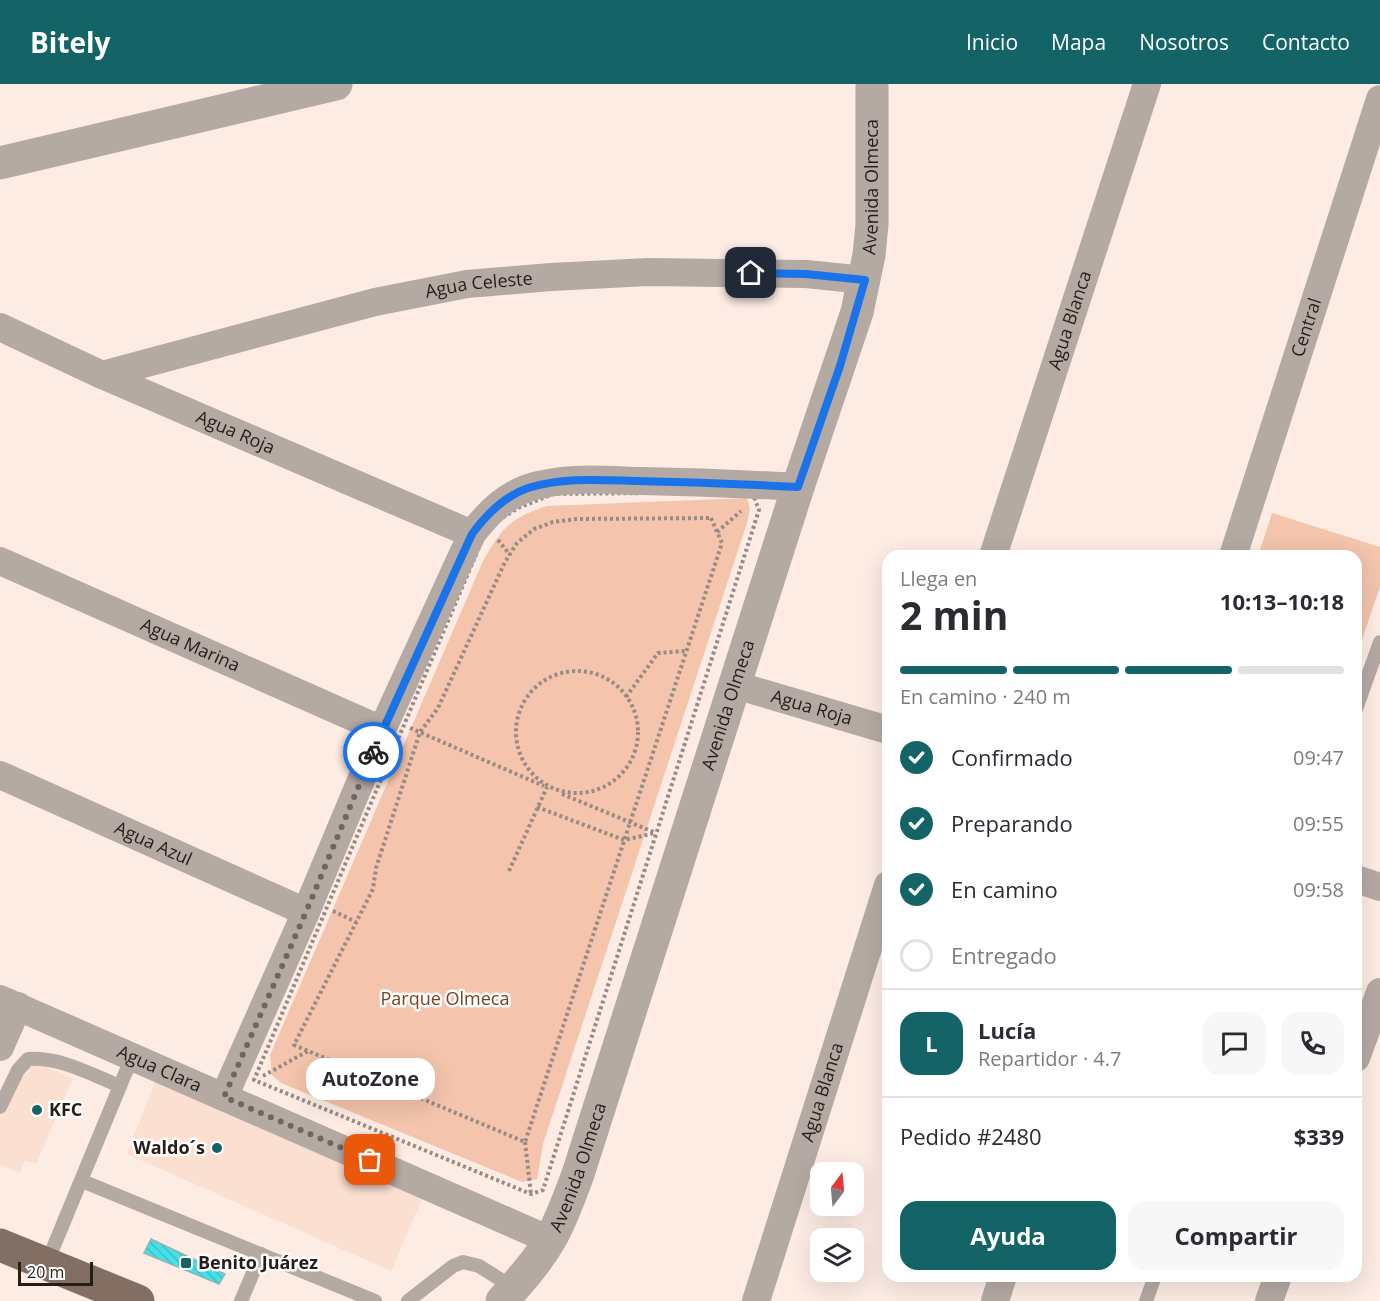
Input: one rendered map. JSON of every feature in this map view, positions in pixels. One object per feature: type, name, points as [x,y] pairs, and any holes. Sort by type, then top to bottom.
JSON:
[{"type":"main road","points":[[0,1245],[138,1301]]},
{"type":"street","points":[[0,163],[336,84]]},
{"type":"street","name":"Avenida Olmeca","points":[[508,1294],[550,1240],[578,1174],[798,487],[840,366],[865,280],[872,224],[872,84]]},
{"type":"street","name":"Agua Blanca","points":[[995,550],[1148,84]]},
{"type":"street","name":"Central","points":[[1235,550],[1380,99]]},
{"type":"street","name":"Agua Celeste","points":[[102,375],[375,302],[467,284],[648,272],[806,274],[865,280]]},
{"type":"street","name":"Agua Roja","points":[[0,327],[102,375],[472,534]]},
{"type":"street","points":[[224,1097],[316,910],[472,534],[482,520],[502,502],[526,489],[554,482],[592,479],[798,487]]},
{"type":"street","name":"Agua Marina","points":[[0,561],[393,728]]},
{"type":"street","name":"Agua Roja","points":[[735,685],[882,728]]},
{"type":"street","name":"Agua Azul","points":[[0,775],[316,910]]},
{"type":"street","points":[[1362,881],[1380,887]]},
{"type":"street","name":"Agua Blanca","points":[[756,1301],[882,904]]},
{"type":"street","points":[[1367,1046],[1380,992]]},
{"type":"street","points":[[0,1047],[9,1002]]},
{"type":"street","name":"Agua Clara","points":[[9,1002],[550,1240]]},
{"type":"street","points":[[995,1301],[1001,1282]]},
{"type":"street","points":[[1269,1301],[1276,1282]]},
{"type":"lane","points":[[1362,692],[1380,642]]},
{"type":"lane","points":[[46,1265],[132,1057]]},
{"type":"lane","points":[[0,1107],[18,1071],[28,1059],[45,1058],[62,1062],[120,1086]]},
{"type":"lane","points":[[82,1181],[375,1301]]},
{"type":"lane","points":[[242,1301],[261,1254]]},
{"type":"lane","points":[[408,1301],[453,1266],[463,1262],[479,1266],[508,1294]]},
{"type":"lane","points":[[1146,1301],[1153,1282]]},
{"type":"path","points":[[752,492],[759,510],[543,1190],[531,1194],[254,1080],[316,910],[393,728],[483,538],[499,520],[518,508],[553,494],[752,492]]},
{"type":"path","points":[[717,532],[755,499]]},
{"type":"path","points":[[525,1142],[294,1045],[373,889],[376,868],[420,732],[438,708],[505,562],[518,543],[534,529],[553,522],[577,519],[711,518],[722,543],[525,1142],[531,1194]]},
{"type":"path","points":[[626,697],[658,653],[686,651]]},
{"type":"path","points":[[575,671],[595,674],[613,683],[626,697],[636,715],[638,736],[634,756],[623,773],[607,786],[587,793],[566,793],[547,786],[530,772],[520,755],[516,726],[525,698],[539,684],[556,675],[575,671]]},
{"type":"path","points":[[393,728],[420,732],[656,833]]},
{"type":"path","points":[[509,871],[547,787]]},
{"type":"path","points":[[537,807],[624,840],[656,833]]},
{"type":"path","points":[[316,910],[356,922]]},
{"type":"path","points":[[254,1080],[308,1051]]},
{"type":"shaded area","points":[[32,1061],[73,1078],[36,1164],[25,1160],[20,1173],[0,1165],[0,1116],[20,1071],[27,1074]]},
{"type":"shaded area","points":[[156,1079],[424,1194],[391,1271],[127,1154]]},
{"type":"green space","name":"Parque Olmeca","points":[[747,498],[750,509],[747,523],[543,1144],[537,1179],[522,1182],[281,1083],[272,1075],[270,1055],[483,561],[502,532],[524,515],[547,506]]},
{"type":"green space","points":[[1272,513],[1380,547],[1380,587],[1362,640],[1362,550],[1260,550]]},
{"type":"building","name":"Benito Juárez","points":[[151,1239],[225,1274],[219,1284],[144,1253]]},
{"type":"way so far","points":[[370,1160],[224,1097],[306,912],[373,752]]},
{"type":"place","name":"KFC","points":[[37,1110]]},
{"type":"place","name":"Waldo´s","points":[[217,1148]]},
{"type":"place","name":"AutoZone","points":[[370,1160]]},
{"type":"place","name":"Benito Juárez","points":[[186,1263]]},
{"type":"route","points":[[373,752],[472,534],[482,520],[502,502],[526,489],[554,482],[592,479],[798,487],[840,366],[865,280],[806,274],[751,273]]}]
